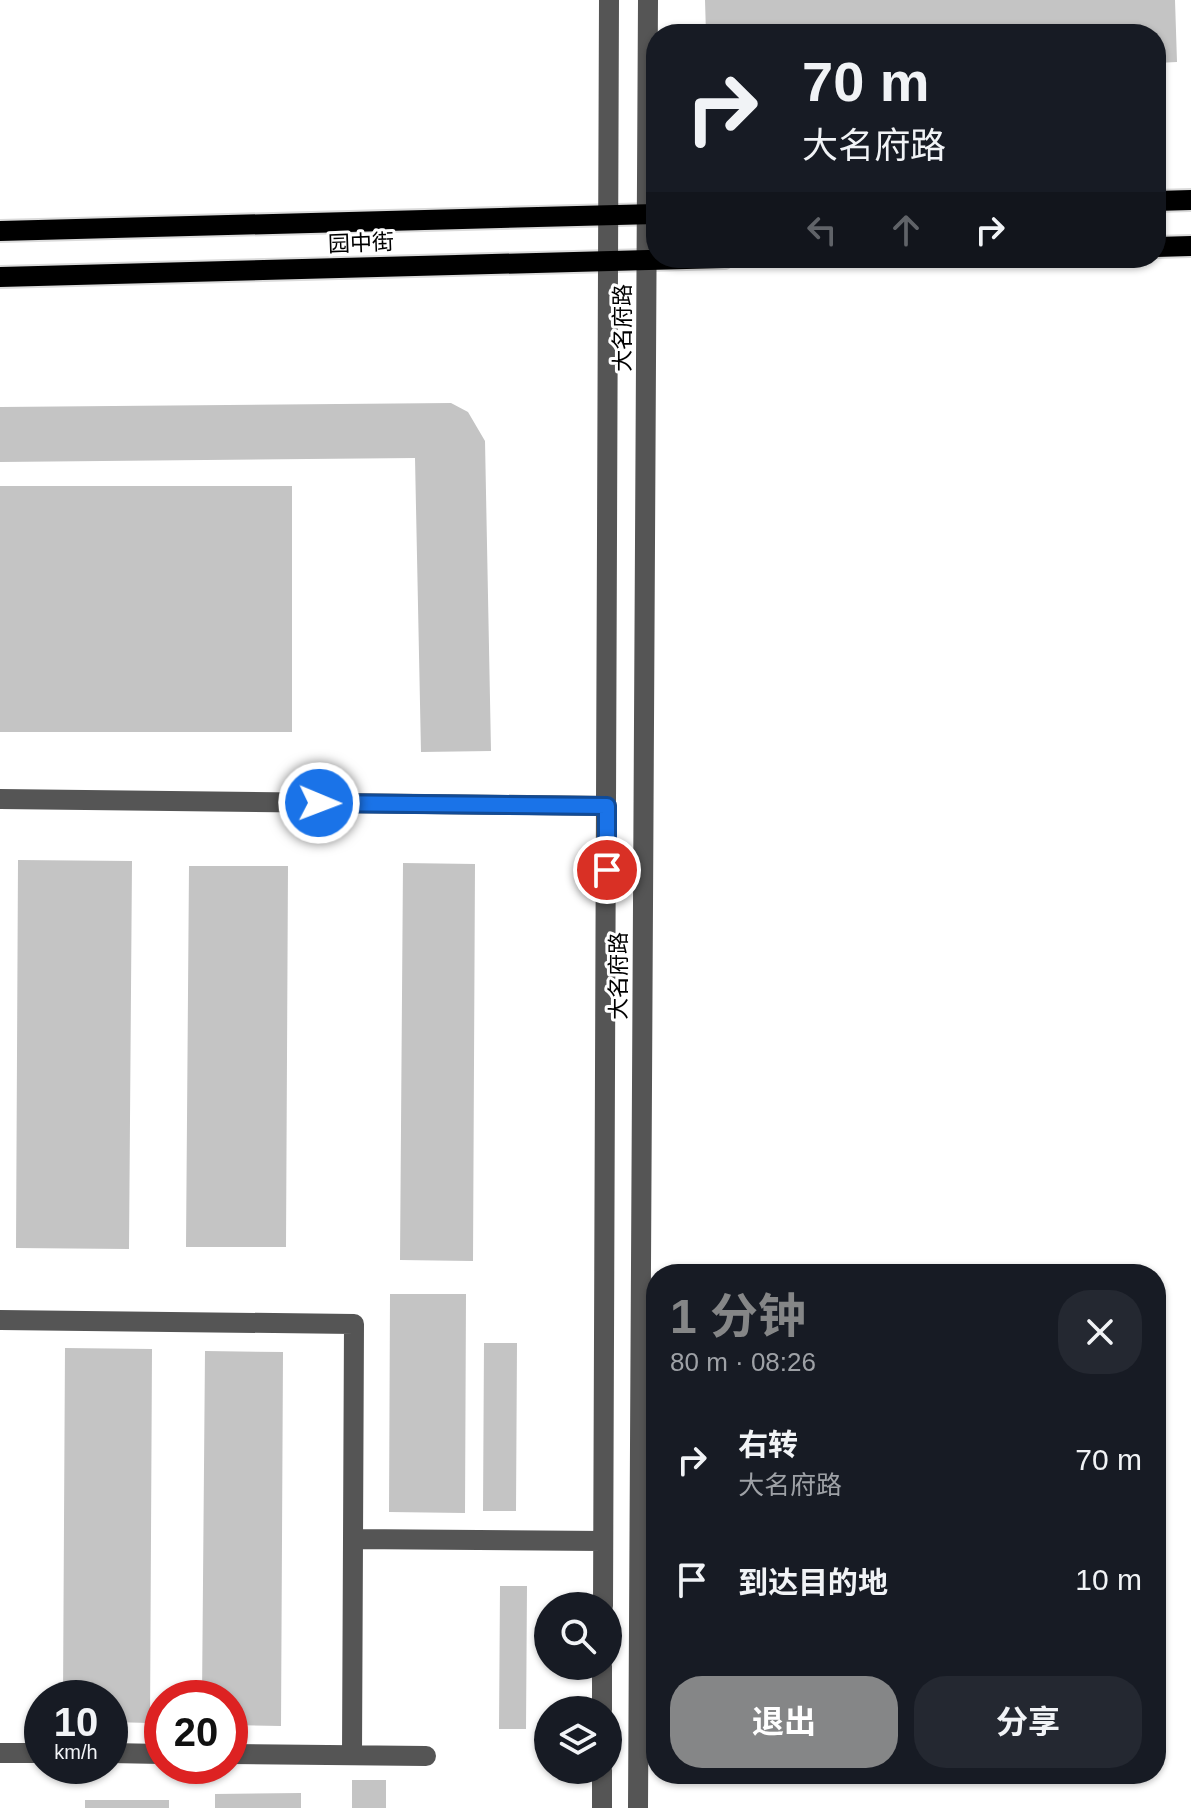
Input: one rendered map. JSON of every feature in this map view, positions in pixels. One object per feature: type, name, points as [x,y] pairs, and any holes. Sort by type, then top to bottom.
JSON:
[{"type":"main road","points":[[1166,201],[1191,200]]},
{"type":"main road","name":"园中街","points":[[0,231],[646,214]]},
{"type":"main road","points":[[1166,247],[1191,246]]},
{"type":"main road","name":"园中街","points":[[0,277],[646,260]]},
{"type":"street","name":"大名府路","points":[[603,1592],[609,0]]},
{"type":"street","name":"大名府路","points":[[648,0],[648,24]]},
{"type":"street","name":"大名府路","points":[[638,1808],[646,260]]},
{"type":"street","points":[[0,799],[607,806]]},
{"type":"street","points":[[0,1320],[354,1324],[352,1755]]},
{"type":"street","points":[[353,1539],[603,1541]]},
{"type":"street","points":[[0,1753],[24,1753]]},
{"type":"street","points":[[248,1754],[426,1756]]},
{"type":"street","points":[[602,1784],[602,1808]]},
{"type":"building","points":[[705,0],[1175,0],[1177,62],[1166,63],[1166,24],[706,24]]},
{"type":"building","points":[[451,403],[468,412],[485,441],[491,751],[421,752],[415,458],[0,462],[0,407]]},
{"type":"building","points":[[0,486],[292,486],[292,732],[0,732]]},
{"type":"building","points":[[18,860],[132,861],[129,1249],[16,1248]]},
{"type":"building","points":[[403,863],[475,864],[473,1261],[400,1260]]},
{"type":"building","points":[[189,866],[288,866],[286,1247],[186,1247]]},
{"type":"building","points":[[390,1294],[466,1294],[465,1513],[389,1512]]},
{"type":"building","points":[[484,1343],[517,1343],[516,1511],[483,1511]]},
{"type":"building","points":[[65,1348],[152,1349],[150,1680],[144,1680],[144,1723],[128,1722],[128,1680],[63,1680]]},
{"type":"building","points":[[205,1351],[283,1352],[281,1726],[248,1725],[248,1680],[202,1680]]},
{"type":"building","points":[[500,1586],[527,1586],[526,1729],[499,1729]]},
{"type":"building","points":[[352,1780],[386,1780],[386,1808],[352,1808]]},
{"type":"building","points":[[301,1793],[301,1808],[215,1808],[215,1794]]},
{"type":"building","points":[[85,1800],[169,1800],[169,1808],[85,1808]]},
{"type":"route","points":[[319,803],[607,806],[607,870]]}]
